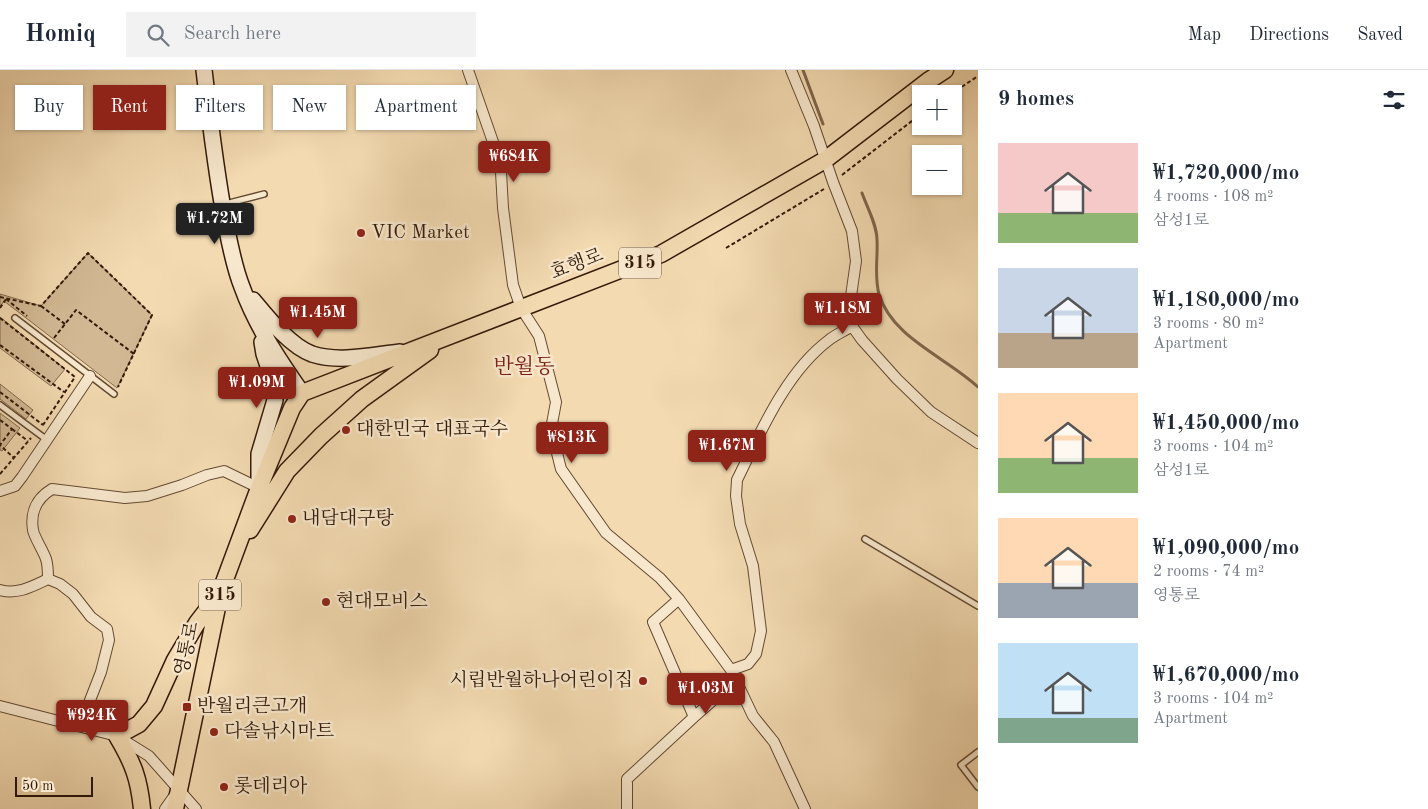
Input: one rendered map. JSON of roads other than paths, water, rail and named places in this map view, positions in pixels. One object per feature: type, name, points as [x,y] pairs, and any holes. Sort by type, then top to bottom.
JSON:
[{"type":"main road","points":[[204,70],[222,205],[231,250],[242,287],[260,328],[280,362],[302,393]]},
{"type":"main road","name":"효행로","points":[[302,393],[661,254],[825,160],[945,70]]},
{"type":"main road","points":[[242,287],[289,339],[312,354],[341,358],[409,351]]},
{"type":"main road","points":[[258,488],[259,454],[275,400],[274,384],[264,354],[260,328]]},
{"type":"main road","name":"315","points":[[231,559],[287,471],[321,436],[362,399],[452,334]]},
{"type":"main road","name":"영통로","points":[[175,809],[220,593],[258,488],[292,408],[302,393]]},
{"type":"main road","points":[[142,809],[140,787],[132,760],[117,736],[139,724],[154,706],[175,660],[197,623],[220,593]]},
{"type":"street","points":[[468,70],[493,142],[501,172],[503,208],[513,285],[521,308],[539,336],[556,402],[551,429],[561,469],[606,533],[660,578],[679,599],[731,670],[753,716],[774,742],[805,809]]},
{"type":"street","points":[[791,70],[814,126],[852,230],[856,271],[849,310],[852,326],[862,340],[931,412],[978,443]]},
{"type":"street","points":[[731,670],[748,664],[756,654],[761,630],[753,566],[740,524],[736,496],[737,480],[785,390],[806,361],[830,339],[852,326]]},
{"type":"street","points":[[0,491],[15,486],[90,376]]},
{"type":"street","points":[[48,579],[46,561],[33,531],[32,515],[38,501],[52,489],[125,498],[147,496],[224,471],[258,488]]},
{"type":"street","points":[[0,590],[6,592],[22,591],[48,579],[60,584],[73,594],[91,616],[107,629],[109,640],[101,672],[80,726]]},
{"type":"street","points":[[679,599],[653,622],[694,717]]},
{"type":"street","points":[[627,809],[627,779],[736,680]]},
{"type":"street","points":[[0,706],[117,736],[149,756],[196,809]]},
{"type":"street","points":[[165,809],[178,790]]},
{"type":"lane","points":[[222,205],[264,194]]},
{"type":"lane","points":[[15,318],[114,394]]},
{"type":"lane","points":[[0,405],[47,440]]},
{"type":"lane","points":[[865,539],[978,606]]},
{"type":"lane","points":[[978,752],[961,765],[978,787]]},
{"type":"waterway","points":[[803,70],[823,124]]},
{"type":"waterway","points":[[862,193],[875,228],[877,240],[876,274],[879,294],[886,309],[895,323],[908,335],[978,387]]},
{"type":"place","name":"VIC Market","points":[[361,233]]},
{"type":"place","name":"대한민국 대표국수","points":[[346,430]]},
{"type":"place","name":"내담대구탕","points":[[292,519]]},
{"type":"place","name":"현대모비스","points":[[326,602]]},
{"type":"place","name":"시립반월하나어린이집","points":[[643,681]]},
{"type":"place","name":"반월리큰고개","points":[[187,707]]},
{"type":"place","name":"다솔낚시마트","points":[[214,732]]},
{"type":"place","name":"롯데리아","points":[[224,787]]},
{"type":"district","name":"반월동","points":[[524,367]]}]
